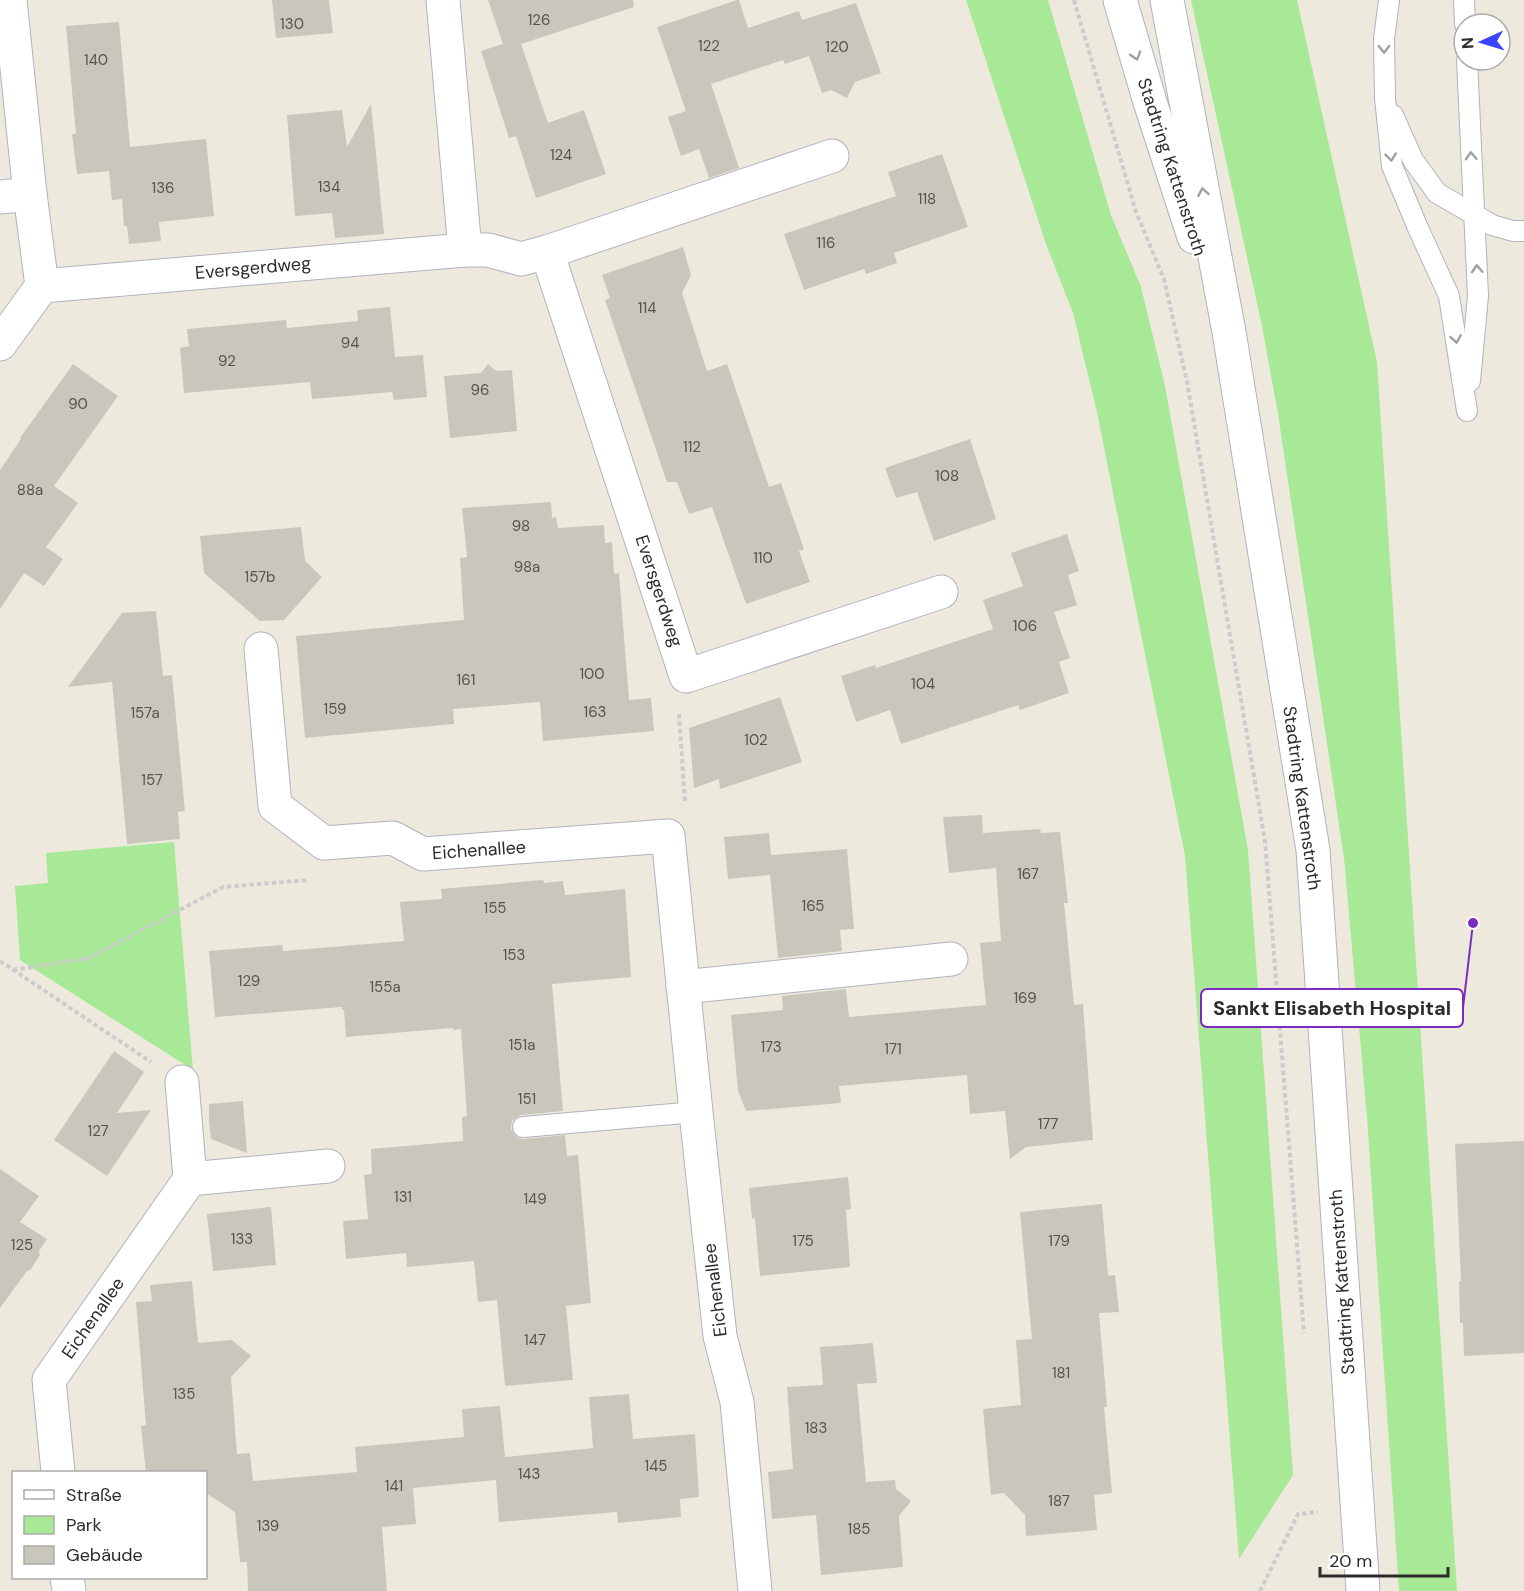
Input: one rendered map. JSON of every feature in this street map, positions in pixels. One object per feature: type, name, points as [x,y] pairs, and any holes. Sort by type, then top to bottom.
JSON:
[{"type":"street","points":[[0,344],[42,286],[15,195],[10,0]]},
{"type":"street","points":[[443,0],[465,250]]},
{"type":"street","name":"Stadtring Kattenstroth","points":[[1120,0],[1192,234],[1229,332]]},
{"type":"street","name":"Stadtring Kattenstroth","points":[[1167,0],[1229,332],[1312,850],[1363,1591]]},
{"type":"street","name":"Eversgerdweg","points":[[42,286],[465,250],[488,250],[521,259],[832,156]]},
{"type":"street","name":"Eversgerdweg","points":[[547,252],[686,676]]},
{"type":"street","points":[[686,676],[940,592]]},
{"type":"street","name":"Eichenallee","points":[[261,649],[275,806],[324,843],[393,838],[423,854],[668,836],[720,1336],[736,1402],[755,1591]]},
{"type":"street","points":[[683,987],[951,959]]},
{"type":"street","points":[[182,1082],[190,1179],[328,1166]]},
{"type":"street","name":"Eichenallee","points":[[58,1471],[49,1380],[190,1179]]},
{"type":"lane","points":[[1389,0],[1384,39],[1385,98],[1392,166],[1449,296],[1467,411],[1478,296],[1468,72]]},
{"type":"lane","points":[[1385,98],[1413,160],[1437,193],[1492,225],[1513,231],[1524,231]]},
{"type":"lane","points":[[523,1127],[696,1112]]},
{"type":"path","points":[[1074,0],[1136,212],[1164,279],[1189,394],[1265,841],[1304,1335]]},
{"type":"path","points":[[668,836],[688,825],[677,698],[686,676]]},
{"type":"path","points":[[13,970],[89,958],[223,888],[314,879]]},
{"type":"path","points":[[0,961],[182,1082]]},
{"type":"path","points":[[1260,1591],[1298,1514],[1318,1512]]},
{"type":"green space","points":[[966,0],[1048,0],[1111,215],[1141,287],[1165,386],[1248,850],[1293,1475],[1239,1559],[1185,856],[1097,412],[1073,313],[1046,244]]},
{"type":"green space","points":[[1191,0],[1297,0],[1377,362],[1457,1591],[1399,1591],[1367,1117],[1344,858],[1278,414],[1262,326]]},
{"type":"green space","points":[[174,842],[193,1070],[20,960],[15,886],[48,883],[46,853]]},
{"type":"building","points":[[272,0],[329,0],[333,33],[276,38]]},
{"type":"building","points":[[488,0],[633,0],[634,7],[521,44],[548,123],[584,110],[606,174],[536,198],[516,136],[509,138],[481,51],[503,44]]},
{"type":"building","points":[[739,0],[748,28],[799,11],[802,20],[856,3],[881,73],[855,82],[847,98],[831,90],[822,93],[809,56],[785,64],[783,60],[711,84],[739,168],[709,178],[699,149],[681,156],[668,117],[686,111],[657,27]]},
{"type":"building","points":[[119,22],[130,147],[206,139],[214,216],[159,222],[161,241],[129,244],[127,226],[124,226],[122,199],[112,200],[109,171],[77,174],[72,134],[76,134],[66,26]]},
{"type":"building","points":[[371,104],[384,234],[335,238],[332,213],[295,216],[287,115],[342,110],[347,147]]},
{"type":"building","points":[[942,154],[968,227],[894,253],[897,263],[866,274],[864,269],[804,290],[784,234],[896,196],[888,172]]},
{"type":"building","points":[[683,247],[691,275],[682,293],[707,371],[727,364],[769,487],[781,483],[804,549],[799,551],[810,582],[746,604],[712,507],[689,514],[677,482],[667,482],[605,300],[610,298],[602,275]]},
{"type":"building","points":[[390,307],[395,357],[423,355],[427,397],[394,400],[392,392],[312,399],[310,382],[184,393],[180,348],[189,346],[187,329],[286,320],[287,328],[358,321],[357,310]]},
{"type":"building","points":[[73,364],[118,396],[54,486],[78,503],[46,547],[63,559],[44,586],[24,573],[0,609],[0,470]]},
{"type":"building","points":[[488,364],[496,371],[512,370],[517,431],[450,438],[444,376],[481,373]]},
{"type":"building","points":[[970,439],[996,519],[934,541],[917,492],[896,498],[885,468]]},
{"type":"building","points":[[551,502],[552,518],[556,517],[558,528],[604,525],[605,543],[612,542],[614,574],[619,573],[629,700],[651,698],[654,731],[543,741],[540,702],[453,709],[454,724],[305,738],[296,636],[464,620],[460,558],[467,557],[462,508]]},
{"type":"building","points":[[301,527],[305,561],[322,577],[284,620],[260,621],[204,573],[200,536]]},
{"type":"building","points":[[1067,534],[1079,571],[1068,575],[1077,605],[1054,612],[1070,658],[1059,662],[1069,693],[1020,710],[1018,705],[901,744],[890,710],[856,722],[841,676],[875,665],[876,668],[993,629],[983,600],[1023,586],[1011,553]]},
{"type":"building","points":[[156,611],[163,676],[172,675],[185,811],[178,812],[180,839],[127,844],[112,682],[68,687],[122,613]]},
{"type":"building","points":[[780,697],[802,762],[720,789],[719,779],[694,788],[689,728]]},
{"type":"building","points":[[982,815],[983,833],[1040,829],[1041,833],[1060,832],[1068,903],[1064,903],[1074,1005],[1083,1004],[1093,1140],[1026,1147],[1010,1159],[1005,1111],[970,1114],[967,1075],[839,1086],[841,1103],[746,1111],[738,1091],[731,1015],[783,1010],[782,996],[846,989],[849,1017],[986,1005],[980,943],[1001,941],[996,868],[949,873],[943,817]]},
{"type":"building","points":[[769,833],[771,855],[847,849],[854,929],[840,930],[842,951],[778,958],[770,875],[728,879],[724,837]]},
{"type":"building","points":[[543,880],[544,883],[563,881],[565,895],[625,889],[631,977],[552,984],[563,1111],[521,1115],[512,1121],[511,1129],[518,1138],[523,1139],[565,1135],[567,1156],[578,1155],[591,1303],[566,1306],[573,1380],[505,1386],[497,1300],[478,1302],[474,1261],[407,1267],[406,1253],[346,1259],[343,1221],[368,1219],[364,1175],[372,1174],[371,1149],[463,1141],[462,1117],[467,1116],[461,1029],[346,1037],[342,1007],[215,1017],[209,951],[282,945],[283,951],[404,941],[400,902],[442,899],[441,889]]},
{"type":"building","points":[[114,1051],[144,1072],[117,1113],[151,1110],[107,1176],[54,1140]]},
{"type":"building","points":[[243,1101],[247,1153],[211,1139],[209,1120],[209,1104]]},
{"type":"building","points":[[1524,1141],[1524,1353],[1464,1356],[1463,1323],[1460,1323],[1459,1281],[1461,1281],[1455,1144]]},
{"type":"building","points":[[0,1169],[39,1196],[20,1222],[47,1239],[31,1269],[27,1271],[0,1308]]},
{"type":"building","points":[[848,1177],[851,1209],[846,1210],[850,1267],[760,1276],[755,1218],[752,1219],[749,1188]]},
{"type":"building","points":[[1102,1204],[1108,1276],[1115,1275],[1119,1312],[1099,1313],[1112,1493],[1094,1495],[1097,1530],[1026,1536],[1025,1515],[1004,1493],[991,1495],[983,1409],[1021,1405],[1016,1340],[1032,1339],[1020,1212]]},
{"type":"building","points":[[271,1207],[276,1265],[213,1271],[207,1214]]},
{"type":"building","points":[[192,1281],[198,1343],[232,1340],[251,1356],[231,1377],[237,1454],[250,1453],[253,1481],[357,1472],[355,1447],[464,1437],[462,1409],[500,1406],[505,1457],[593,1448],[589,1397],[629,1394],[633,1439],[695,1434],[699,1497],[680,1499],[681,1517],[618,1523],[617,1512],[499,1522],[496,1480],[413,1488],[416,1524],[382,1527],[387,1591],[248,1591],[247,1562],[240,1562],[235,1512],[207,1494],[207,1471],[146,1471],[141,1426],[146,1425],[136,1302],[152,1301],[150,1285]]},
{"type":"building","points":[[873,1343],[877,1383],[857,1384],[866,1482],[895,1480],[896,1489],[911,1501],[899,1516],[903,1567],[821,1575],[816,1515],[772,1519],[768,1472],[793,1469],[787,1387],[823,1385],[820,1347]]},
{"type":"place","name":"Sankt Elisabeth Hospital","points":[[1473,923]]}]
